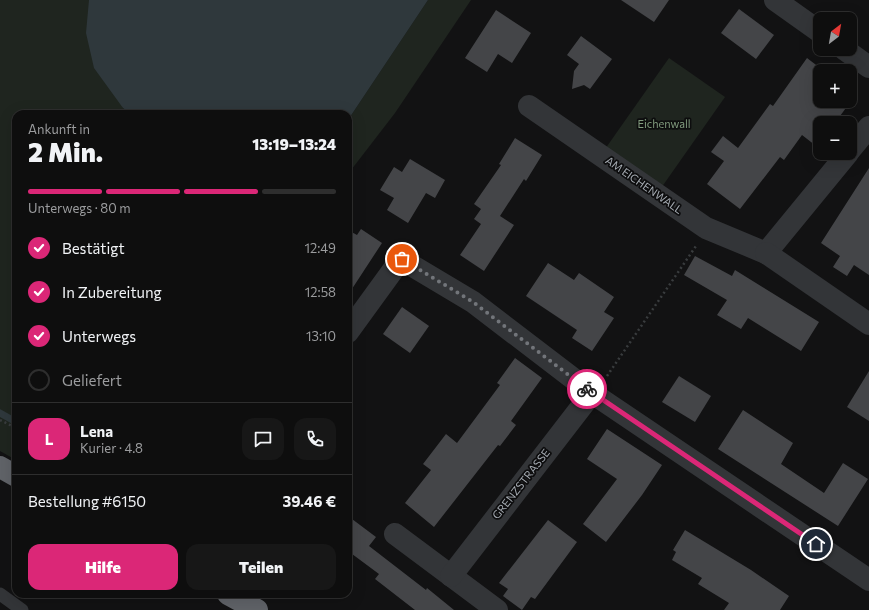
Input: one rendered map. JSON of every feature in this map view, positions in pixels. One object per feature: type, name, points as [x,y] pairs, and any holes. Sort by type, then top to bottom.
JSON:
[{"type":"highway","points":[[0,467],[12,474]]},
{"type":"highway","points":[[235,598],[257,610]]},
{"type":"street","points":[[776,0],[813,27]]},
{"type":"street","points":[[854,56],[869,67]]},
{"type":"street","name":"AM EICHENWALL","points":[[528,106],[706,228],[766,253],[864,321]]},
{"type":"street","points":[[857,142],[869,127]]},
{"type":"street","points":[[766,253],[842,160]]},
{"type":"street","points":[[352,327],[402,259],[473,302],[592,393],[869,580]]},
{"type":"street","name":"GRENZSTRASSE","points":[[451,576],[592,393]]},
{"type":"street","points":[[395,534],[497,610]]},
{"type":"lane","points":[[0,594],[22,610]]},
{"type":"path","points":[[592,393],[613,366],[702,237],[706,228]]},
{"type":"path","points":[[0,420],[12,426]]},
{"type":"green space","points":[[0,0],[89,0],[89,5],[123,108],[126,110],[12,110],[12,458],[0,451]]},
{"type":"green space","points":[[428,0],[471,0],[395,113],[352,169],[352,114]]},
{"type":"green space","name":"Eichenwall","points":[[669,58],[725,97],[659,191],[603,152]]},
{"type":"shaded area","points":[[89,0],[428,0],[352,114],[352,110],[126,110],[94,68],[86,33]]},
{"type":"building","points":[[621,0],[669,0],[654,22]]},
{"type":"building","points":[[739,9],[774,35],[756,59],[721,33]]},
{"type":"building","points":[[496,10],[531,33],[512,63],[498,54],[487,72],[465,58]]},
{"type":"building","points":[[581,36],[612,59],[590,89],[584,85],[572,89],[574,71],[579,64],[567,55]]},
{"type":"building","points":[[807,58],[815,64],[813,64],[813,108],[846,108],[840,116],[813,116],[813,144],[802,135],[784,160],[780,157],[740,209],[707,184],[724,161],[711,152],[723,136],[738,148],[770,104],[773,106]]},
{"type":"building","points":[[515,138],[542,155],[526,181],[524,179],[500,216],[514,225],[484,271],[460,255],[481,224],[474,219],[481,209],[474,204],[501,165],[499,164]]},
{"type":"building","points":[[410,159],[445,180],[435,198],[426,193],[408,223],[387,210],[394,198],[380,190],[394,167],[402,172]]},
{"type":"building","points":[[869,168],[869,275],[854,265],[847,276],[833,267],[840,256],[821,243]]},
{"type":"building","points":[[361,229],[382,243],[352,289],[352,232],[357,235]]},
{"type":"building","points":[[695,256],[732,276],[735,270],[819,322],[801,351],[748,318],[741,329],[717,315],[727,300],[684,275]]},
{"type":"building","points":[[548,263],[574,280],[579,273],[614,297],[604,312],[614,318],[592,351],[572,338],[577,330],[526,296]]},
{"type":"building","points":[[402,307],[429,326],[410,353],[383,334]]},
{"type":"building","points":[[515,358],[542,378],[511,421],[516,425],[500,446],[498,445],[434,527],[405,503],[431,470],[423,464],[446,434],[457,443],[500,385],[497,383]]},
{"type":"building","points":[[869,371],[869,421],[847,407]]},
{"type":"building","points":[[679,376],[711,396],[695,422],[662,402]]},
{"type":"building","points":[[743,410],[793,443],[781,464],[824,493],[843,463],[868,479],[838,526],[718,449]]},
{"type":"building","points":[[607,429],[662,465],[642,495],[606,542],[583,524],[617,479],[587,459]]},
{"type":"building","points":[[352,519],[376,537],[369,546],[426,590],[427,588],[454,610],[415,610],[375,579],[379,574],[352,554]]},
{"type":"building","points":[[548,520],[577,542],[535,599],[531,597],[522,610],[503,596],[508,589],[499,583]]},
{"type":"building","points":[[685,530],[751,570],[789,596],[780,610],[724,610],[729,603],[698,584],[702,578],[672,560],[676,552],[673,550]]},
{"type":"waterway","points":[[0,413],[12,420]]},
{"type":"way so far","points":[[402,259],[473,302],[587,389]]},
{"type":"route","points":[[587,389],[816,544]]}]
